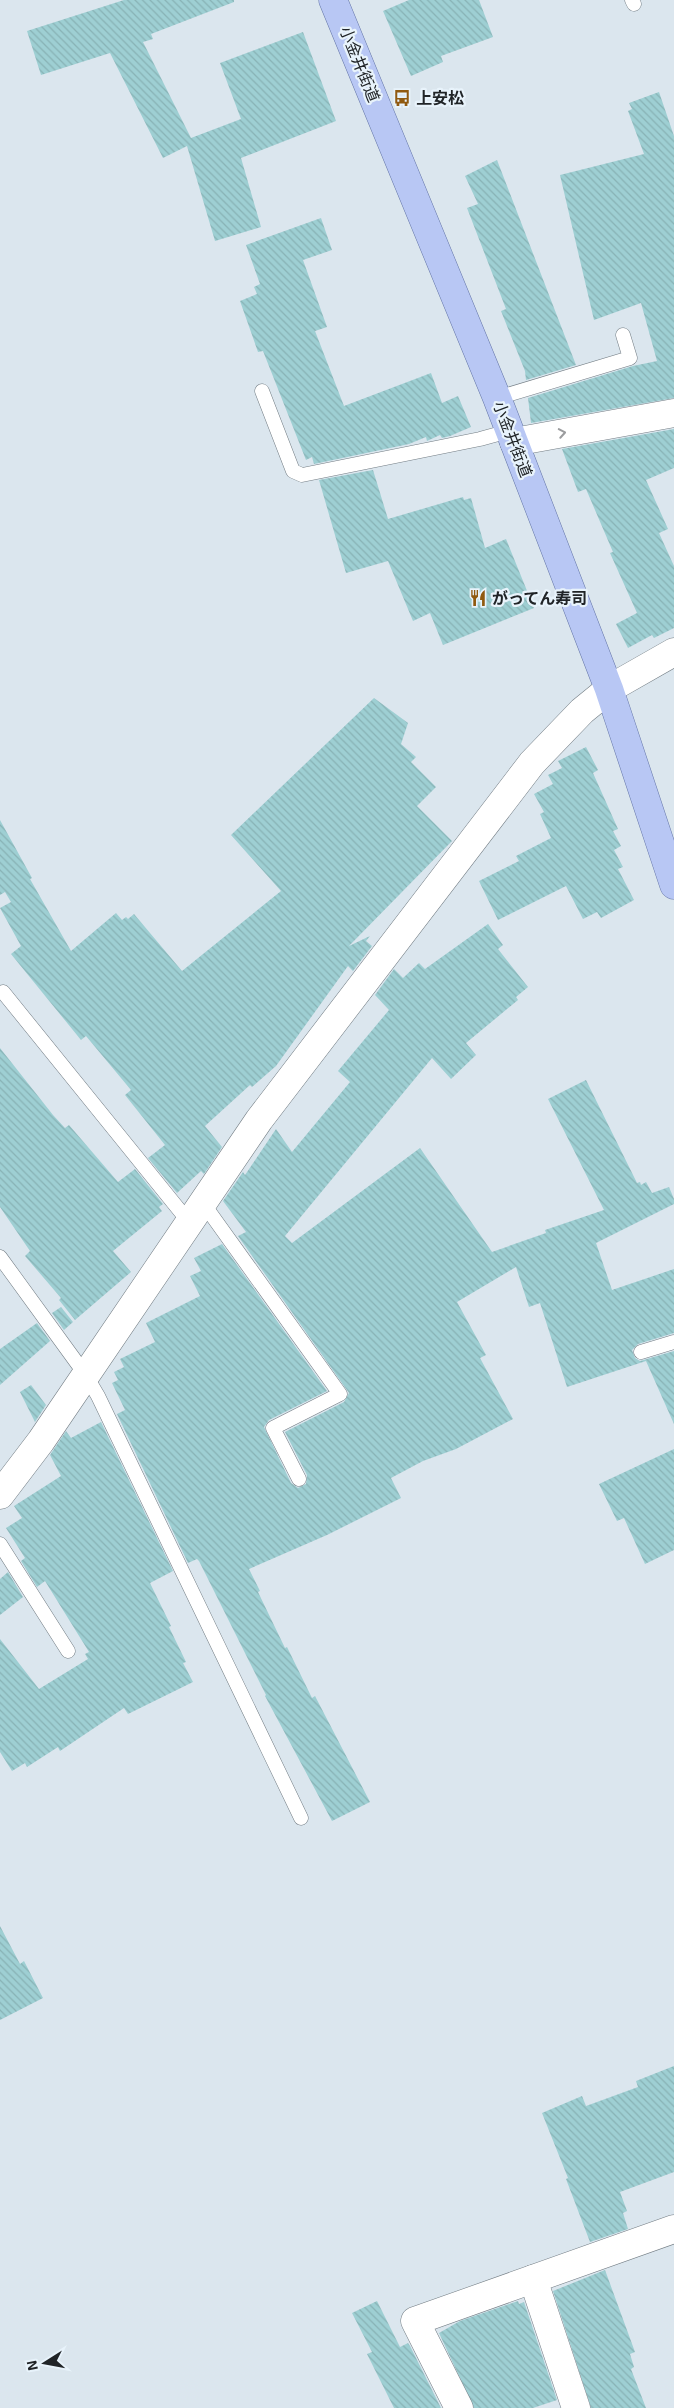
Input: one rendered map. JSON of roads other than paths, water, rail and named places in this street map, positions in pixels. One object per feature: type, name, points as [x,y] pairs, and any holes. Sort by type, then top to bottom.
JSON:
[{"type":"main road","name":"小金井街道","points":[[337,1],[497,398],[610,689],[674,886]]},
{"type":"street","points":[[512,436],[674,412]]},
{"type":"street","points":[[0,1495],[41,1440],[259,1120],[532,763],[582,712],[610,689],[674,652]]},
{"type":"street","points":[[459,2408],[415,2322],[674,2229]]},
{"type":"street","points":[[534,2279],[576,2408]]},
{"type":"lane","points":[[497,398],[630,358],[623,335]]},
{"type":"lane","points":[[262,391],[293,471],[302,475],[480,439],[512,436]]},
{"type":"lane","points":[[3,992],[196,1212],[340,1394],[273,1428],[299,1478]]},
{"type":"lane","points":[[0,1257],[85,1374],[98,1396],[301,1818]]},
{"type":"lane","points":[[641,1352],[674,1342]]},
{"type":"lane","points":[[0,1544],[68,1651]]},
{"type":"place","name":"上安松","points":[[402,98]]},
{"type":"place","name":"がってん寿司","points":[[478,598]]}]
